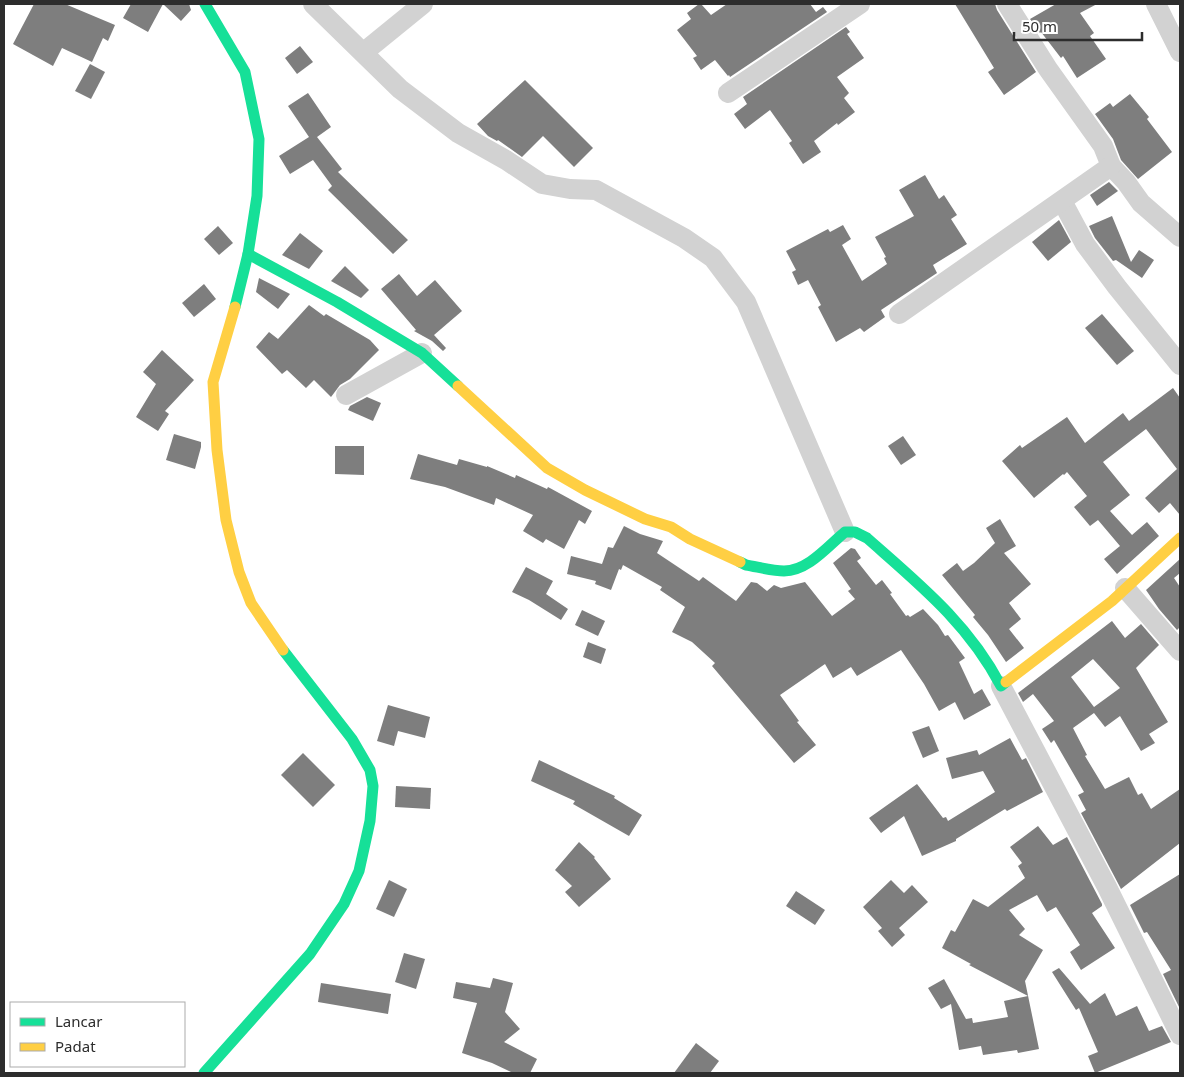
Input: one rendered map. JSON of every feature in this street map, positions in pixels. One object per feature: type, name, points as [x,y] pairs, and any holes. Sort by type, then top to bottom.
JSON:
[{"type":"main road","points":[[204,1073],[310,954],[344,904],[359,872],[370,821],[373,786],[370,770],[352,739],[306,681],[251,603],[239,572],[226,520],[217,450],[213,382],[243,279],[248,254],[257,196],[259,139],[245,72],[205,4]]},
{"type":"main road","points":[[248,254],[312,288],[379,327],[408,347],[422,353],[547,468],[584,490],[645,519],[671,527],[746,565],[784,571],[805,566],[845,532],[855,532],[867,538],[962,625],[993,670],[1001,686],[1112,601],[1180,538]]},
{"type":"street","points":[[314,4],[400,89],[458,133],[506,160],[542,184],[570,189],[596,190],[684,238],[713,258],[746,302],[845,532]]},
{"type":"street","points":[[364,52],[424,4]]},
{"type":"street","points":[[728,93],[835,11],[860,4]]},
{"type":"street","points":[[1007,4],[1048,69],[1103,146],[1111,166],[1126,182],[1141,203],[1180,237]]},
{"type":"street","points":[[1156,4],[1180,52]]},
{"type":"street","points":[[899,314],[1111,166]]},
{"type":"street","points":[[1062,201],[1085,244],[1180,365]]},
{"type":"street","points":[[346,395],[422,353]]},
{"type":"street","points":[[1124,588],[1180,651]]},
{"type":"street","points":[[1001,686],[1107,888],[1180,1035]]},
{"type":"building","points":[[34,4],[65,4],[115,25],[108,41],[103,38],[92,62],[62,48],[53,66],[13,44]]},
{"type":"building","points":[[131,4],[163,4],[148,32],[123,18]]},
{"type":"building","points":[[163,4],[189,4],[191,10],[181,21]]},
{"type":"building","points":[[699,4],[711,15],[727,4],[810,4],[816,12],[823,7],[827,12],[730,77],[715,60],[701,70],[693,58],[697,56],[677,30],[691,19],[687,13]]},
{"type":"building","points":[[955,4],[995,4],[1036,72],[1004,95],[988,72],[994,68]]},
{"type":"building","points":[[1056,4],[1097,4],[1080,13],[1094,33],[1090,36],[1106,59],[1077,78],[1063,56],[1061,58],[1030,19]]},
{"type":"building","points":[[846,27],[850,32],[847,34],[864,58],[837,77],[849,93],[844,98],[855,112],[814,141],[821,152],[803,164],[789,143],[792,141],[770,110],[745,129],[734,114],[747,104],[743,97]]},
{"type":"building","points":[[300,46],[313,62],[297,74],[285,58]]},
{"type":"building","points":[[90,64],[105,72],[91,99],[75,91]]},
{"type":"building","points":[[525,80],[593,148],[574,167],[543,136],[522,157],[498,140],[488,136],[477,124]]},
{"type":"building","points":[[308,93],[331,127],[317,137],[342,169],[338,172],[408,240],[393,254],[328,190],[332,186],[313,160],[290,174],[279,156],[309,137],[288,106]]},
{"type":"building","points":[[1130,94],[1149,117],[1147,119],[1172,152],[1138,179],[1121,160],[1113,139],[1095,114],[1110,103],[1113,107]]},
{"type":"building","points":[[925,175],[939,199],[944,195],[957,215],[951,219],[967,244],[933,265],[937,273],[881,310],[885,317],[864,332],[860,328],[836,342],[818,307],[821,305],[808,280],[798,285],[792,272],[796,270],[786,251],[828,229],[830,232],[843,225],[851,239],[842,245],[862,281],[887,264],[884,258],[886,257],[875,237],[914,216],[899,190]]},
{"type":"building","points":[[1109,182],[1118,191],[1097,206],[1090,195]]},
{"type":"building","points":[[1112,216],[1131,262],[1139,250],[1154,260],[1142,278],[1116,260],[1113,261],[1095,238],[1089,226]]},
{"type":"building","points":[[1059,220],[1071,242],[1048,261],[1032,242]]},
{"type":"building","points":[[218,226],[233,243],[219,255],[204,239]]},
{"type":"building","points":[[300,233],[323,251],[309,269],[282,255]]},
{"type":"building","points":[[345,266],[369,290],[361,298],[331,281]]},
{"type":"building","points":[[399,274],[417,296],[435,280],[462,311],[434,335],[446,348],[443,351],[432,341],[414,331],[416,330],[381,289]]},
{"type":"building","points":[[259,278],[290,294],[278,309],[256,292]]},
{"type":"building","points":[[204,284],[216,299],[194,317],[182,303]]},
{"type":"building","points":[[309,305],[324,316],[326,314],[370,340],[379,350],[350,379],[340,385],[331,397],[314,380],[306,388],[287,370],[282,374],[256,347],[269,332],[278,339]]},
{"type":"building","points":[[1102,314],[1134,351],[1117,365],[1085,328]]},
{"type":"building","points":[[162,350],[194,380],[165,411],[169,414],[158,431],[136,417],[156,384],[143,372]]},
{"type":"building","points":[[1173,388],[1180,398],[1180,515],[1170,503],[1159,513],[1145,498],[1177,469],[1146,429],[1103,462],[1130,495],[1110,511],[1132,535],[1147,522],[1159,536],[1117,574],[1104,559],[1120,546],[1098,520],[1090,526],[1074,507],[1087,496],[1067,472],[1034,498],[1002,461],[1020,445],[1022,448],[1067,417],[1085,443],[1123,413],[1129,421]]},
{"type":"building","points":[[367,397],[381,403],[373,421],[348,410],[350,406]]},
{"type":"building","points":[[174,434],[201,442],[195,469],[166,460]]},
{"type":"building","points":[[903,436],[916,455],[901,465],[888,446]]},
{"type":"building","points":[[335,446],[364,446],[364,475],[335,474]]},
{"type":"building","points":[[418,454],[457,465],[459,459],[487,466],[515,478],[516,475],[547,489],[548,487],[592,511],[585,524],[579,520],[564,549],[546,539],[543,543],[523,531],[533,515],[496,498],[494,505],[445,487],[410,479]]},
{"type":"building","points":[[1000,519],[1016,546],[1004,553],[1031,584],[1009,603],[1021,619],[1009,629],[1024,648],[1006,662],[973,617],[975,615],[942,575],[957,563],[963,571],[995,543],[986,528]]},
{"type":"building","points":[[624,526],[640,534],[663,541],[657,553],[699,581],[703,577],[736,601],[751,582],[757,583],[767,591],[774,585],[781,588],[805,582],[832,616],[855,599],[848,591],[851,589],[833,563],[851,548],[855,549],[861,558],[857,561],[876,585],[882,580],[906,616],[910,617],[923,609],[938,625],[945,636],[948,635],[965,658],[959,662],[974,694],[982,689],[991,705],[964,720],[955,702],[939,711],[924,684],[901,650],[857,676],[851,667],[833,678],[825,664],[780,695],[799,721],[797,722],[816,745],[794,763],[712,666],[715,663],[692,642],[672,632],[685,607],[660,590],[662,587],[623,565],[621,570],[619,569],[611,590],[595,584],[596,581],[567,574],[571,556],[602,564],[608,547],[613,548]]},
{"type":"building","points":[[1180,559],[1180,573],[1174,578],[1180,587],[1180,627],[1177,630],[1146,590]]},
{"type":"building","points":[[526,567],[553,581],[546,594],[568,609],[561,620],[512,592]]},
{"type":"building","points":[[582,610],[605,621],[598,636],[575,625]]},
{"type":"building","points":[[1112,621],[1125,638],[1141,624],[1159,645],[1136,668],[1168,722],[1149,734],[1155,743],[1141,751],[1120,716],[1105,727],[1094,713],[1073,728],[1087,755],[1085,756],[1105,789],[1129,777],[1138,795],[1142,793],[1151,809],[1180,789],[1180,843],[1121,889],[1081,813],[1086,810],[1078,795],[1084,792],[1054,740],[1051,743],[1042,729],[1054,721],[1033,694],[1023,702],[1018,693]],"holes":[[[1093,659],[1120,688],[1094,707],[1071,677]]]},
{"type":"building","points":[[588,642],[606,649],[601,664],[583,657]]},
{"type":"building","points":[[388,705],[430,717],[425,738],[398,731],[394,746],[377,741]]},
{"type":"building","points":[[929,726],[939,751],[923,758],[912,732]]},
{"type":"building","points":[[1010,738],[1022,760],[1026,758],[1043,792],[1007,811],[1005,809],[956,839],[956,841],[922,856],[904,816],[881,833],[869,818],[917,784],[943,818],[946,817],[948,821],[995,792],[983,771],[952,779],[946,758],[977,750],[979,755]]},
{"type":"building","points":[[303,753],[335,785],[313,807],[281,775]]},
{"type":"building","points":[[539,760],[615,796],[614,798],[642,815],[629,836],[573,804],[575,801],[531,781]]},
{"type":"building","points":[[396,786],[431,788],[430,809],[395,807]]},
{"type":"building","points":[[1038,826],[1053,845],[1067,837],[1102,904],[1092,913],[1115,948],[1081,970],[1070,952],[1080,945],[1056,907],[1047,912],[1037,895],[1009,910],[1025,929],[1019,935],[1043,950],[1025,981],[1039,1049],[1018,1053],[1017,1050],[983,1055],[981,1046],[959,1050],[951,1004],[941,1009],[928,988],[944,979],[966,1019],[972,1018],[973,1023],[1008,1017],[1004,1001],[1028,996],[969,965],[971,964],[942,948],[951,930],[955,932],[973,899],[988,907],[1025,878],[1018,866],[1022,863],[1010,847]]},
{"type":"building","points":[[579,842],[595,857],[611,879],[579,907],[565,892],[572,886],[555,870]]},
{"type":"building","points":[[1180,874],[1180,1009],[1163,974],[1171,970],[1147,932],[1144,933],[1130,905]]},
{"type":"building","points":[[389,880],[407,889],[394,917],[376,909]]},
{"type":"building","points":[[891,880],[904,893],[912,885],[928,902],[899,928],[905,935],[892,947],[878,931],[882,928],[863,907]]},
{"type":"building","points":[[796,891],[825,910],[815,925],[786,906]]},
{"type":"building","points":[[404,953],[425,959],[416,989],[395,982]]},
{"type":"building","points":[[1059,968],[1090,1004],[1105,993],[1116,1016],[1137,1006],[1149,1031],[1162,1026],[1171,1042],[1095,1073],[1088,1056],[1098,1052],[1079,1008],[1076,1010],[1052,972]]},
{"type":"building","points":[[493,978],[513,983],[505,1012],[520,1029],[504,1042],[537,1059],[530,1073],[513,1073],[492,1063],[462,1053],[477,1003],[453,998],[456,982],[490,988]]},
{"type":"building","points":[[321,983],[391,994],[388,1014],[318,1002]]},
{"type":"building","points":[[696,1043],[719,1061],[710,1073],[674,1073]]},
{"type":"traffic: fast","points":[[205,4],[245,72],[259,139],[257,196],[248,254],[235,307]]},
{"type":"traffic: fast","points":[[248,254],[337,302],[422,353],[458,386]]},
{"type":"traffic: fast","points":[[740,562],[770,570],[793,570],[817,557],[845,532],[855,532],[867,538],[924,588],[973,643],[988,663],[1001,686],[1006,682]]},
{"type":"traffic: fast","points":[[204,1073],[310,954],[344,904],[359,871],[370,821],[373,786],[370,770],[352,739],[283,650]]},
{"type":"traffic: slow","points":[[235,307],[213,382],[217,450],[226,520],[239,572],[251,603],[283,650]]},
{"type":"traffic: slow","points":[[458,386],[547,468],[585,490],[645,519],[671,527],[690,539],[740,562]]},
{"type":"traffic: slow","points":[[1006,682],[1112,601],[1180,538]]}]
